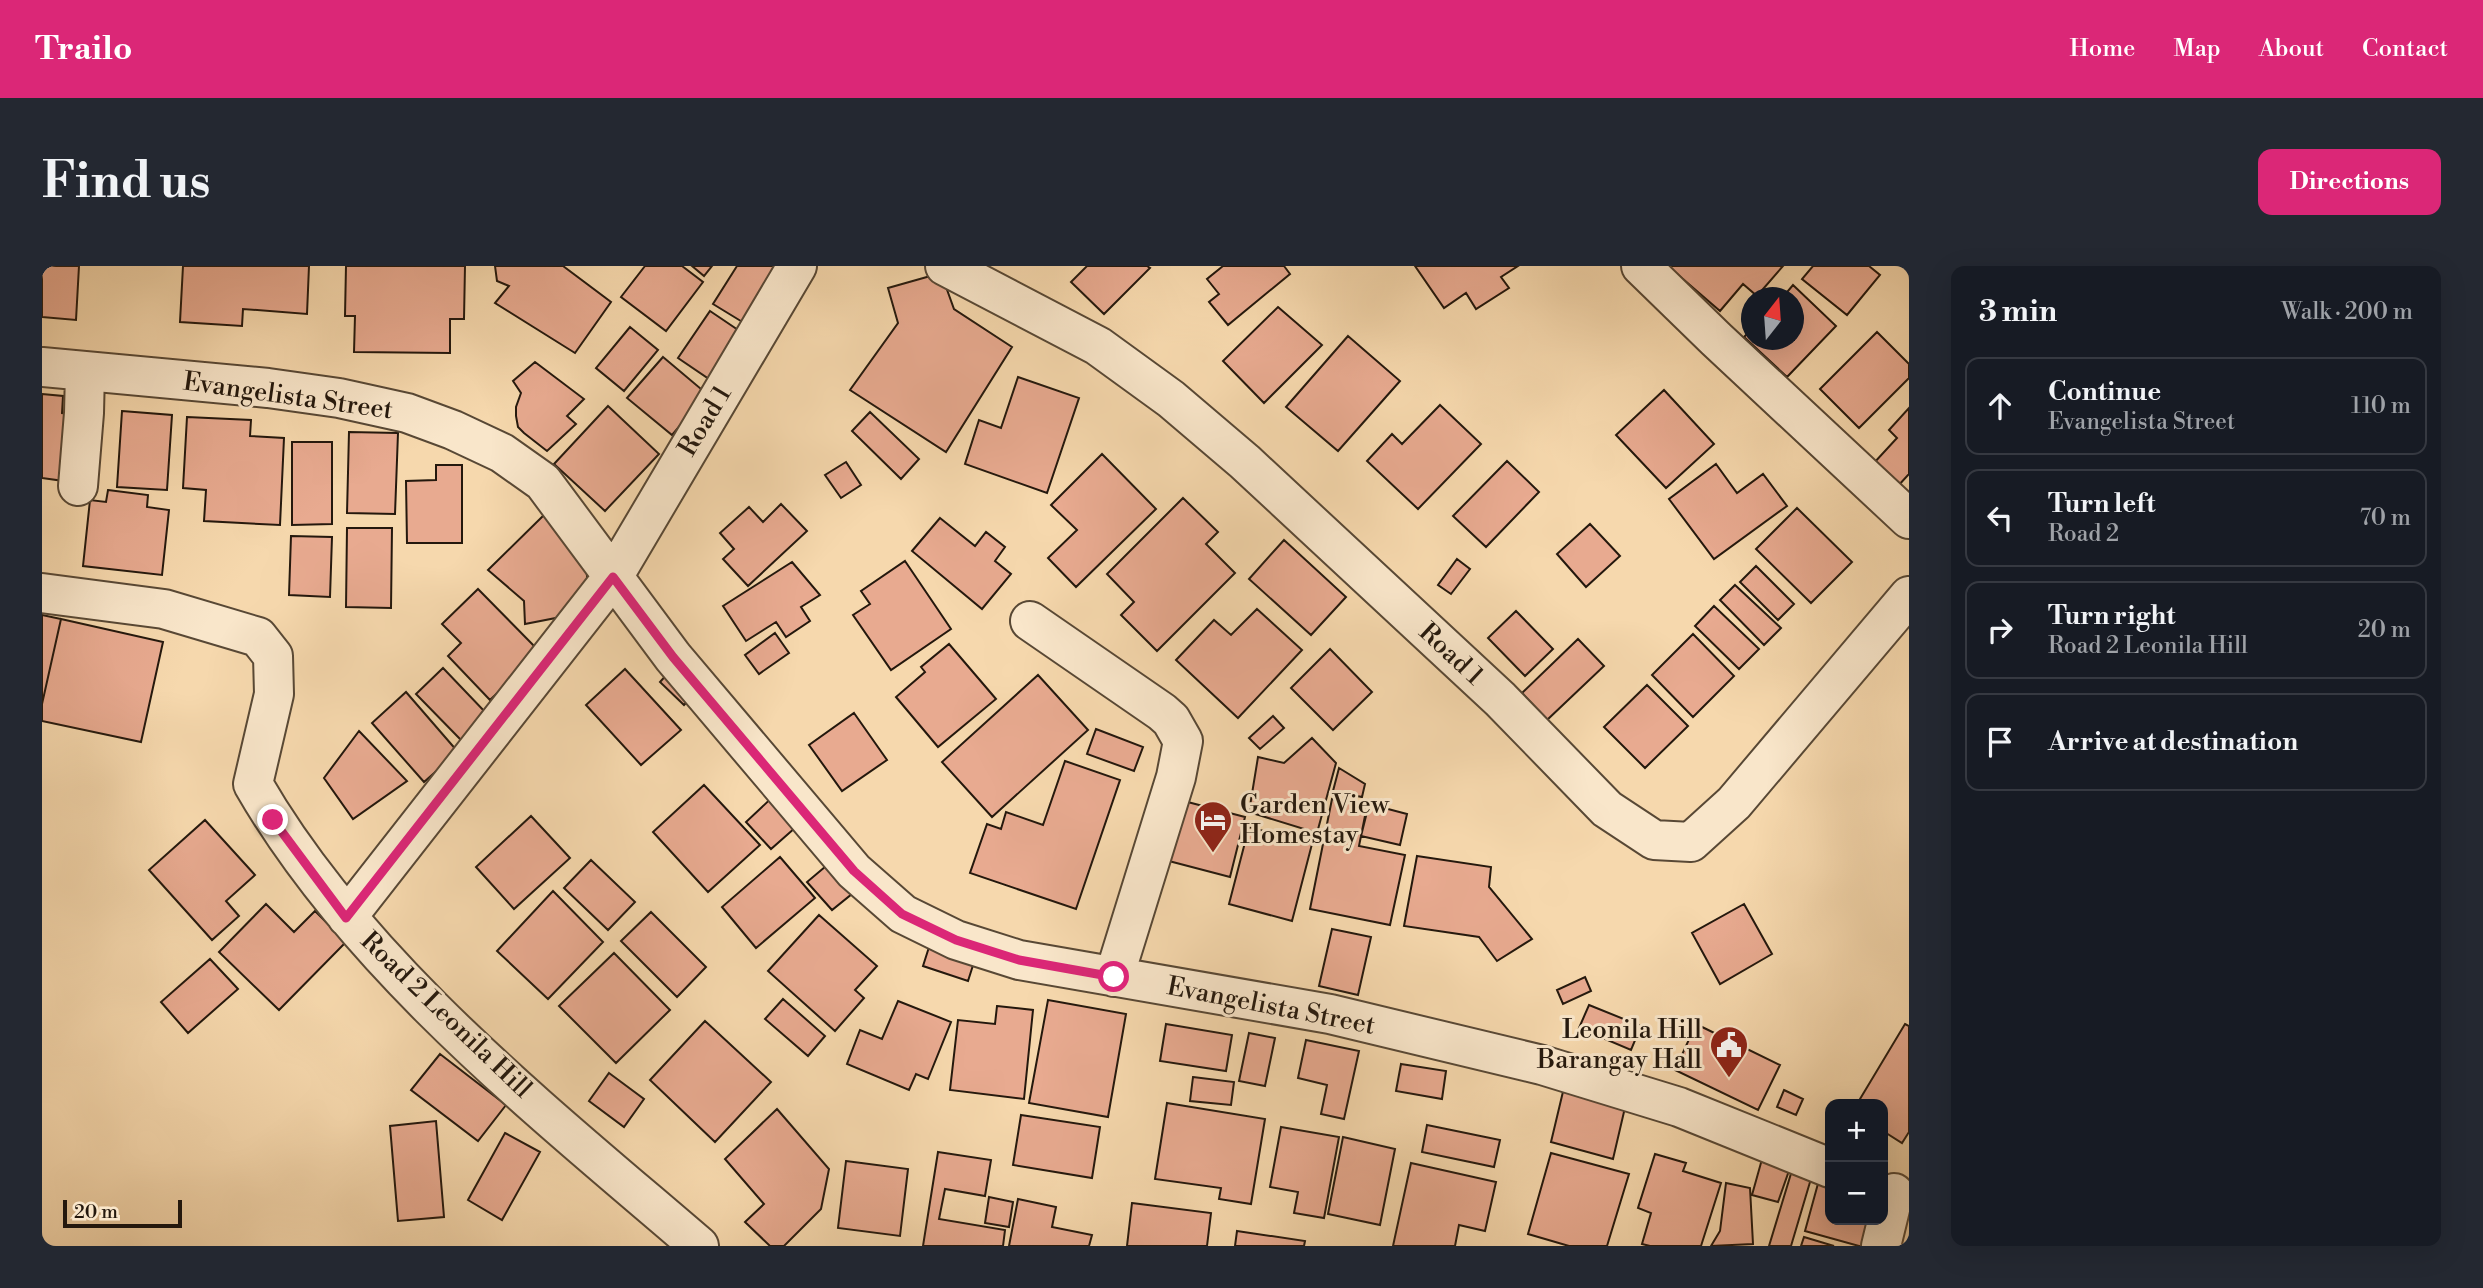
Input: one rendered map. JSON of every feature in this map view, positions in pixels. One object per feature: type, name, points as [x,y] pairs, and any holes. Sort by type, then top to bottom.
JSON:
[{"type":"street","name":"Road 1","points":[[346,918],[613,577],[797,266]]},
{"type":"street","name":"Road 1","points":[[945,266],[1098,346],[1171,399],[1245,462],[1500,699],[1607,809],[1654,840],[1691,842],[1734,803],[1909,596]]},
{"type":"street","points":[[1641,266],[1909,519]]},
{"type":"street","name":"Evangelista Street","points":[[42,367],[268,388],[339,398],[407,413],[453,430],[502,453],[543,482],[673,657],[854,871],[902,914],[956,940],[1019,960],[1329,1014],[1542,1065],[1679,1107],[1825,1166]]},
{"type":"street","points":[[78,486],[85,372]]},
{"type":"street","name":"Road 2 Leonila Hill","points":[[42,593],[164,608],[258,637],[273,656],[274,694],[253,784],[273,820],[346,918],[454,1029],[699,1246]]},
{"type":"street","points":[[1030,621],[1162,712],[1171,720],[1183,741],[1175,777],[1114,977]]},
{"type":"street","points":[[1881,1246],[1895,1194]]},
{"type":"building","points":[[42,266],[79,266],[76,320],[42,317]]},
{"type":"building","points":[[183,266],[309,266],[307,314],[243,309],[242,326],[180,322]]},
{"type":"building","points":[[346,266],[465,266],[464,319],[450,319],[450,353],[354,352],[355,316],[345,316]]},
{"type":"building","points":[[495,266],[563,266],[611,302],[575,353],[495,303],[509,286],[497,281]]},
{"type":"building","points":[[645,266],[682,266],[703,282],[666,331],[621,297]]},
{"type":"building","points":[[692,266],[712,266],[704,276]]},
{"type":"building","points":[[737,266],[787,266],[749,326],[713,304]]},
{"type":"building","points":[[1087,266],[1150,268],[1104,314],[1071,282]]},
{"type":"building","points":[[1223,266],[1284,266],[1290,274],[1228,325],[1209,302],[1219,294],[1207,279]]},
{"type":"building","points":[[1415,266],[1518,266],[1501,277],[1509,288],[1476,309],[1466,293],[1444,308]]},
{"type":"building","points":[[1783,266],[1765,287],[1746,287],[1743,284],[1720,311],[1669,267]]},
{"type":"building","points":[[1813,266],[1869,266],[1880,275],[1847,315],[1802,279]]},
{"type":"building","points":[[941,273],[954,309],[1012,347],[946,452],[850,390],[898,323],[888,288]]},
{"type":"building","points":[[1804,295],[1836,326],[1787,377],[1758,350],[1804,350]]},
{"type":"building","points":[[1278,307],[1322,345],[1264,403],[1223,361]]},
{"type":"building","points":[[710,311],[744,334],[712,381],[678,358]]},
{"type":"building","points":[[630,327],[658,350],[624,391],[596,368]]},
{"type":"building","points":[[1877,332],[1909,364],[1909,378],[1859,428],[1820,389]]},
{"type":"building","points":[[1348,336],[1400,381],[1338,451],[1286,407]]},
{"type":"building","points":[[663,357],[707,394],[672,435],[627,398]]},
{"type":"building","points":[[535,362],[584,399],[567,416],[576,424],[547,451],[518,427],[516,416],[521,393],[513,381]]},
{"type":"building","points":[[1018,377],[1079,398],[1047,493],[965,464],[979,420],[1001,428]]},
{"type":"building","points":[[1664,390],[1714,444],[1666,488],[1616,435]]},
{"type":"building","points":[[42,394],[63,396],[62,413],[72,414],[64,481],[42,478]]},
{"type":"building","points":[[1440,405],[1481,444],[1418,509],[1367,461],[1392,434],[1402,444]]},
{"type":"building","points":[[608,406],[659,454],[605,511],[554,464]]},
{"type":"building","points":[[1909,408],[1909,474],[1897,487],[1873,464],[1897,438],[1889,430]]},
{"type":"building","points":[[122,411],[172,415],[167,490],[117,487]]},
{"type":"building","points":[[870,412],[919,459],[901,479],[852,431]]},
{"type":"building","points":[[187,417],[251,420],[250,436],[284,438],[280,525],[204,521],[206,490],[183,488]]},
{"type":"building","points":[[349,432],[398,433],[395,514],[347,513]]},
{"type":"building","points":[[292,442],[332,442],[332,524],[292,525]]},
{"type":"building","points":[[1102,454],[1156,509],[1076,587],[1048,558],[1077,530],[1051,505]]},
{"type":"building","points":[[1507,461],[1539,492],[1486,547],[1453,516]]},
{"type":"building","points":[[846,462],[861,485],[841,498],[825,475]]},
{"type":"building","points":[[1716,464],[1737,493],[1763,474],[1787,506],[1714,559],[1669,499]]},
{"type":"building","points":[[436,465],[462,465],[462,543],[407,543],[406,481],[436,480]]},
{"type":"building","points":[[108,490],[148,495],[147,507],[169,510],[162,575],[83,566],[90,500],[106,502]]},
{"type":"building","points":[[1183,498],[1218,532],[1206,544],[1235,573],[1157,651],[1121,615],[1134,602],[1107,574]]},
{"type":"building","points":[[781,504],[807,531],[748,586],[723,559],[734,549],[720,533],[749,507],[763,522]]},
{"type":"building","points":[[1797,508],[1852,562],[1811,603],[1756,549]]},
{"type":"building","points":[[546,513],[585,557],[589,595],[581,613],[525,624],[524,601],[488,570]]},
{"type":"building","points":[[940,518],[975,546],[986,532],[1005,547],[995,561],[1011,574],[982,609],[912,551]]},
{"type":"building","points":[[1590,524],[1620,556],[1586,587],[1557,554]]},
{"type":"building","points":[[347,528],[392,528],[391,608],[346,607]]},
{"type":"building","points":[[291,536],[332,537],[330,597],[289,595]]},
{"type":"building","points":[[1284,540],[1346,597],[1311,635],[1249,579]]},
{"type":"building","points":[[1457,559],[1470,569],[1451,594],[1438,585]]},
{"type":"building","points":[[905,561],[951,629],[891,670],[853,615],[870,604],[861,591]]},
{"type":"building","points":[[792,562],[820,595],[801,607],[810,621],[786,637],[776,622],[746,641],[723,606]]},
{"type":"building","points":[[1756,566],[1794,604],[1778,620],[1740,582]]},
{"type":"building","points":[[1735,585],[1781,628],[1764,645],[1720,600]]},
{"type":"building","points":[[478,589],[540,652],[490,700],[448,656],[461,643],[442,624]]},
{"type":"building","points":[[1714,606],[1759,649],[1739,669],[1695,626]]},
{"type":"building","points":[[1257,609],[1302,650],[1238,718],[1176,660],[1214,620],[1231,635]]},
{"type":"building","points":[[1516,611],[1553,649],[1525,676],[1488,638]]},
{"type":"building","points":[[42,615],[61,619],[42,704]]},
{"type":"building","points":[[61,619],[163,642],[141,742],[42,721],[42,704]]},
{"type":"building","points":[[775,633],[789,653],[759,674],[745,655]]},
{"type":"building","points":[[1693,634],[1734,676],[1693,717],[1652,675]]},
{"type":"building","points":[[1578,639],[1604,666],[1547,720],[1522,693]]},
{"type":"building","points":[[949,644],[996,699],[938,747],[896,697],[925,672],[921,667]]},
{"type":"building","points":[[1330,649],[1372,692],[1333,730],[1291,688]]},
{"type":"building","points":[[443,668],[487,714],[461,740],[416,694]]},
{"type":"building","points":[[625,669],[681,730],[641,765],[586,705]]},
{"type":"building","points":[[669,672],[693,696],[684,705],[660,682]]},
{"type":"building","points":[[1038,675],[1088,730],[992,817],[942,762]]},
{"type":"building","points":[[1647,685],[1688,726],[1645,768],[1604,727]]},
{"type":"building","points":[[406,692],[458,752],[424,782],[372,723]]},
{"type":"building","points":[[854,713],[887,760],[842,791],[809,745]]},
{"type":"building","points":[[1273,716],[1284,728],[1260,749],[1249,738]]},
{"type":"building","points":[[1096,729],[1143,747],[1134,771],[1087,754]]},
{"type":"building","points":[[359,731],[407,781],[353,819],[324,778]]},
{"type":"building","points":[[1312,738],[1336,763],[1317,833],[1249,812],[1258,757],[1284,763]]},
{"type":"building","points":[[1065,761],[1120,780],[1076,909],[970,873],[987,824],[1001,829],[1006,812],[1043,825]]},
{"type":"building","points":[[1339,768],[1365,784],[1362,797],[1333,791]]},
{"type":"building","points":[[704,785],[760,845],[708,892],[653,832]]},
{"type":"building","points":[[778,792],[804,820],[771,849],[746,822]]},
{"type":"building","points":[[1332,799],[1367,806],[1359,846],[1405,855],[1390,925],[1310,909]]},
{"type":"building","points":[[1180,800],[1245,817],[1230,877],[1165,860]]},
{"type":"building","points":[[1369,804],[1407,814],[1400,845],[1361,836]]},
{"type":"building","points":[[531,816],[570,858],[514,909],[476,867]]},
{"type":"building","points":[[205,820],[255,875],[226,901],[239,916],[212,940],[149,870]]},
{"type":"building","points":[[1249,827],[1312,844],[1292,921],[1229,904]]},
{"type":"building","points":[[838,856],[863,885],[832,910],[807,882]]},
{"type":"building","points":[[1417,856],[1491,867],[1489,887],[1532,939],[1497,961],[1479,937],[1404,926]]},
{"type":"building","points":[[780,857],[815,898],[756,948],[722,907]]},
{"type":"building","points":[[591,860],[635,902],[608,930],[564,888]]},
{"type":"building","points":[[553,891],[603,942],[548,999],[497,951]]},
{"type":"building","points":[[266,904],[294,932],[315,911],[346,942],[279,1010],[219,952]]},
{"type":"building","points":[[1744,904],[1772,954],[1720,984],[1692,933]]},
{"type":"building","points":[[651,912],[706,967],[677,997],[621,941]]},
{"type":"building","points":[[819,915],[877,966],[855,990],[864,998],[835,1031],[768,971]]},
{"type":"building","points":[[1332,929],[1371,937],[1358,995],[1319,986]]},
{"type":"building","points":[[930,944],[975,959],[968,981],[923,966]]},
{"type":"building","points":[[614,953],[670,1010],[616,1063],[559,1006]]},
{"type":"building","points":[[210,959],[238,989],[188,1033],[161,1002]]},
{"type":"building","points":[[1585,977],[1591,991],[1563,1004],[1557,990]]},
{"type":"building","points":[[783,999],[825,1036],[808,1056],[765,1019]]},
{"type":"building","points":[[1048,1000],[1126,1014],[1108,1117],[1029,1103]]},
{"type":"building","points":[[898,1001],[951,1022],[928,1079],[916,1074],[909,1090],[847,1064],[860,1030],[882,1039]]},
{"type":"building","points":[[1589,1005],[1641,1026],[1631,1050],[1579,1028]]},
{"type":"building","points":[[997,1006],[1033,1010],[1024,1099],[950,1090],[958,1020],[995,1024]]},
{"type":"building","points":[[705,1021],[771,1082],[715,1142],[650,1080]]},
{"type":"building","points":[[1166,1024],[1232,1035],[1226,1071],[1160,1061]]},
{"type":"building","points":[[1696,1024],[1780,1065],[1758,1110],[1675,1070]]},
{"type":"building","points":[[1905,1024],[1909,1026],[1909,1132],[1902,1143],[1888,1134],[1888,1099],[1860,1099]]},
{"type":"building","points":[[1249,1033],[1275,1038],[1265,1086],[1239,1081]]},
{"type":"building","points":[[1306,1040],[1359,1051],[1344,1119],[1321,1114],[1327,1085],[1298,1078]]},
{"type":"building","points":[[440,1054],[506,1105],[478,1141],[411,1090]]},
{"type":"building","points":[[1401,1064],[1446,1071],[1442,1099],[1396,1091]]},
{"type":"building","points":[[609,1073],[644,1099],[624,1127],[589,1101]]},
{"type":"building","points":[[1193,1077],[1234,1082],[1231,1105],[1190,1101]]},
{"type":"building","points":[[1566,1079],[1627,1099],[1613,1159],[1551,1142]]},
{"type":"building","points":[[1784,1090],[1803,1099],[1796,1115],[1777,1107]]},
{"type":"building","points":[[1167,1103],[1265,1119],[1251,1204],[1219,1199],[1221,1188],[1155,1179]]},
{"type":"building","points":[[777,1109],[829,1169],[821,1209],[784,1246],[770,1246],[745,1222],[764,1204],[725,1159]]},
{"type":"building","points":[[1021,1115],[1100,1127],[1092,1178],[1013,1165]]},
{"type":"building","points":[[436,1121],[444,1217],[398,1221],[390,1126]]},
{"type":"building","points":[[1427,1125],[1500,1140],[1494,1167],[1422,1152]]},
{"type":"building","points":[[1281,1127],[1339,1137],[1324,1218],[1294,1213],[1298,1192],[1270,1187]]},
{"type":"building","points":[[505,1133],[540,1152],[502,1220],[468,1200]]},
{"type":"building","points":[[1343,1137],[1395,1149],[1380,1225],[1328,1214]]},
{"type":"building","points":[[938,1152],[991,1160],[985,1196],[945,1189],[939,1219],[1005,1230],[1003,1246],[923,1246]]},
{"type":"building","points":[[1764,1152],[1792,1162],[1778,1202],[1752,1195]]},
{"type":"building","points":[[1551,1153],[1629,1174],[1607,1246],[1569,1246],[1528,1234]]},
{"type":"building","points":[[1655,1154],[1686,1163],[1683,1171],[1721,1183],[1701,1246],[1642,1244],[1651,1213],[1638,1208]]},
{"type":"building","points":[[846,1161],[908,1169],[900,1236],[838,1228]]},
{"type":"building","points":[[1411,1163],[1496,1182],[1485,1231],[1459,1225],[1455,1246],[1393,1246]]},
{"type":"building","points":[[1793,1167],[1813,1172],[1791,1246],[1769,1246]]},
{"type":"building","points":[[1819,1180],[1825,1182],[1825,1225],[1876,1225],[1870,1246],[1859,1246],[1805,1231]]},
{"type":"building","points":[[1726,1183],[1750,1188],[1753,1244],[1711,1246],[1720,1231]]},
{"type":"building","points":[[989,1197],[1013,1202],[1009,1227],[985,1223]]},
{"type":"building","points":[[1018,1199],[1056,1207],[1052,1227],[1092,1235],[1089,1246],[1009,1246]]},
{"type":"building","points":[[1132,1203],[1211,1213],[1207,1246],[1127,1246]]},
{"type":"building","points":[[1237,1231],[1305,1241],[1304,1246],[1235,1246]]},
{"type":"building","points":[[1804,1237],[1834,1246],[1801,1246]]},
{"type":"place","name":"Garden View Homestay","points":[[1213,854]]},
{"type":"place","name":"Leonila Hill Barangay Hall","points":[[1729,1079]]},
{"type":"route","points":[[273,820],[346,918],[613,577],[673,657],[854,871],[902,914],[956,940],[1019,960],[1114,977]]}]
